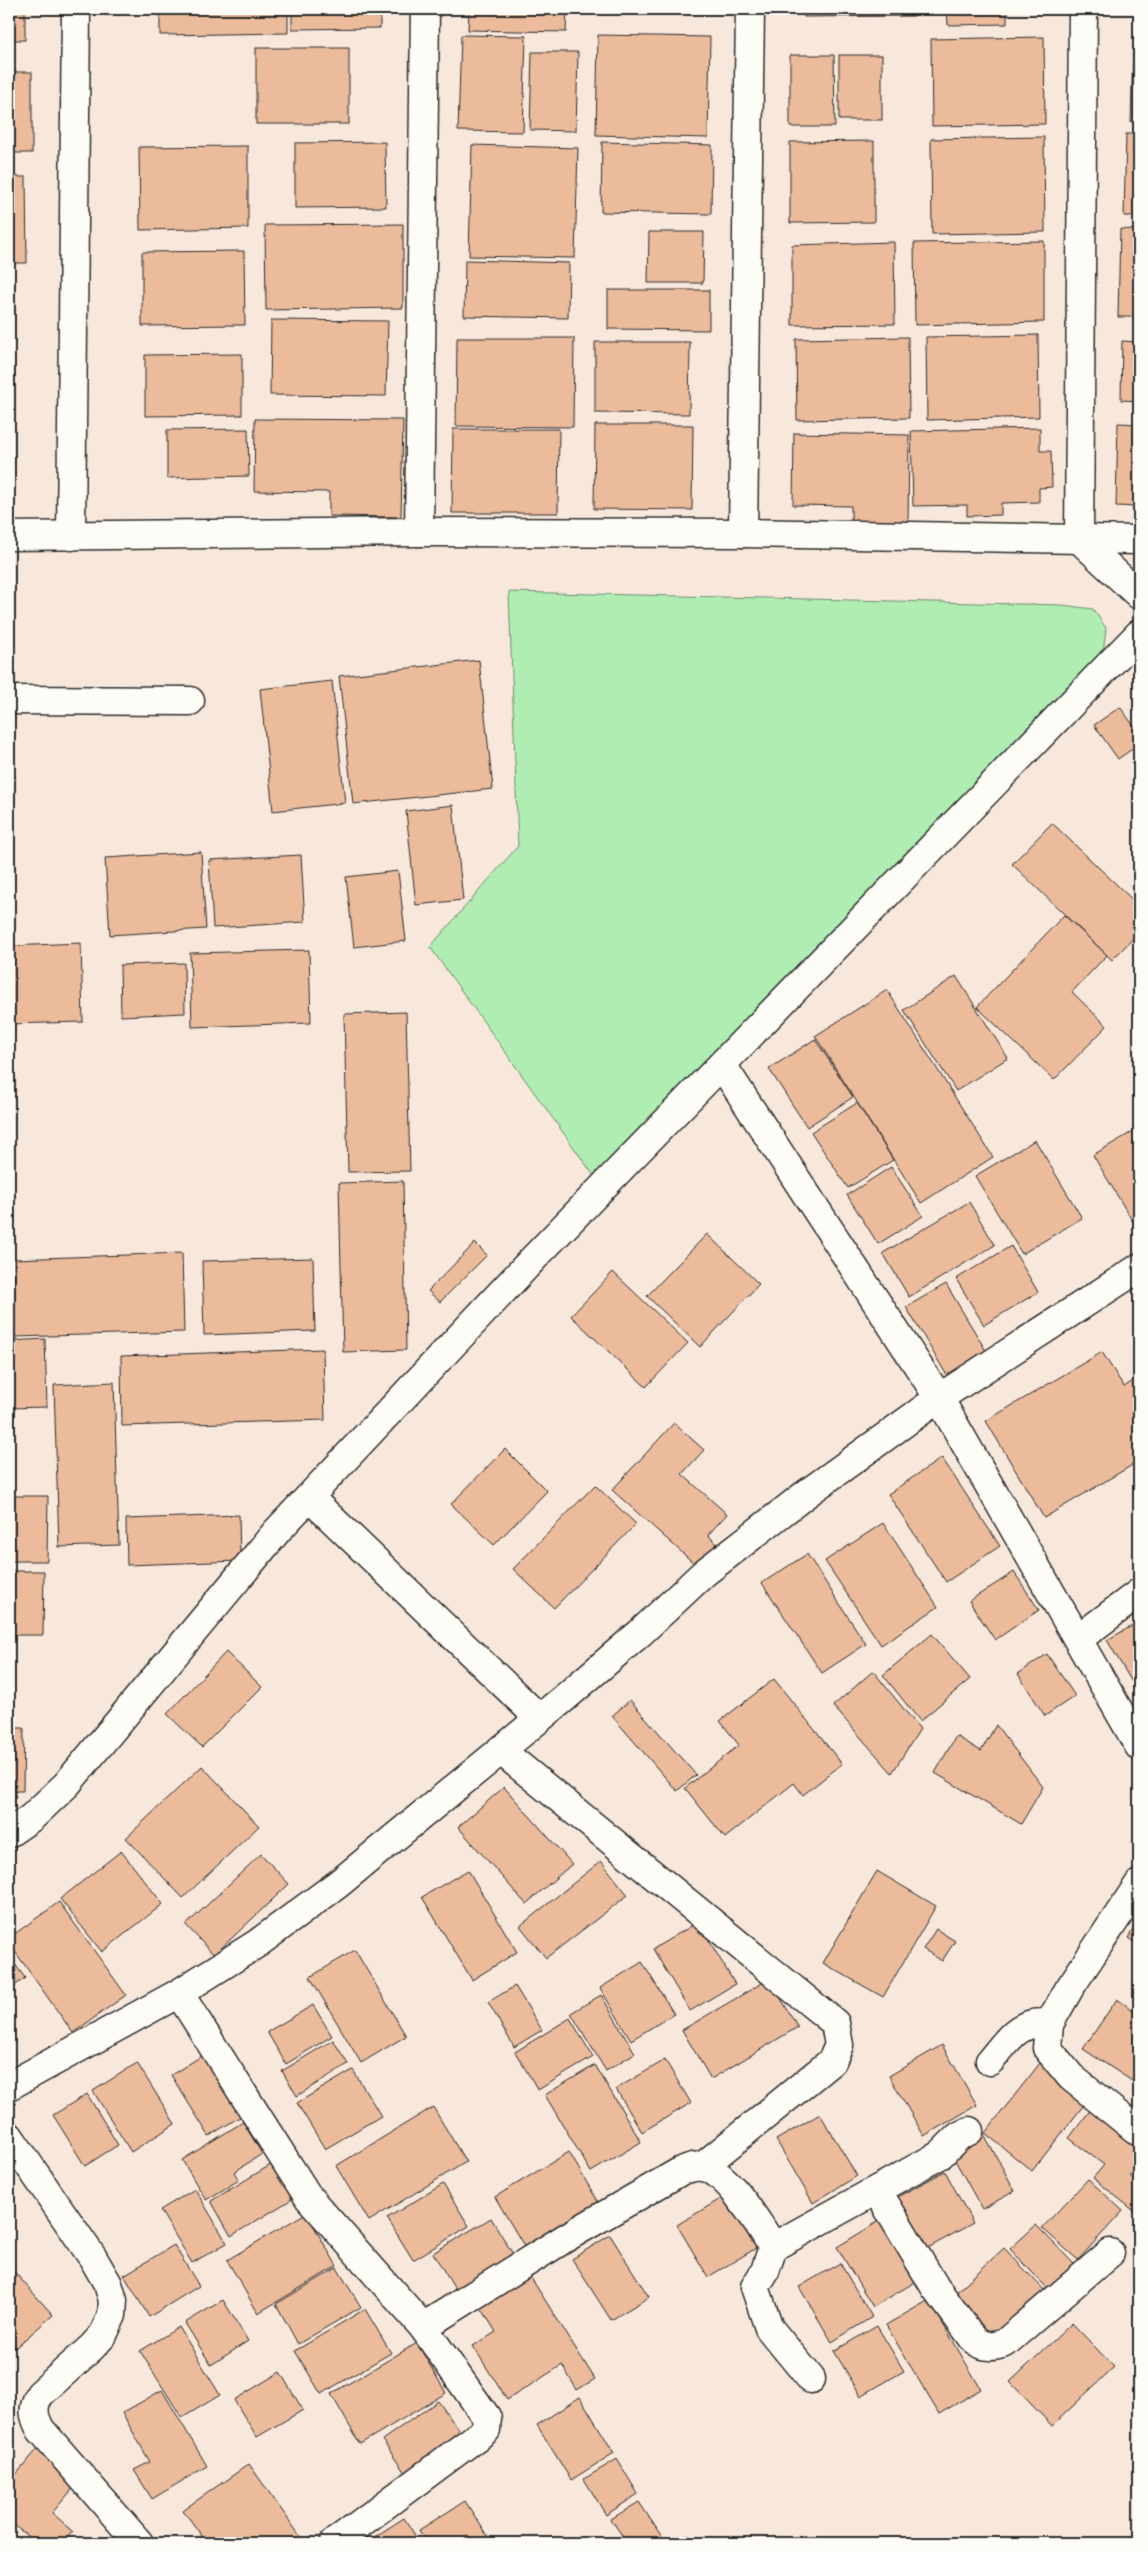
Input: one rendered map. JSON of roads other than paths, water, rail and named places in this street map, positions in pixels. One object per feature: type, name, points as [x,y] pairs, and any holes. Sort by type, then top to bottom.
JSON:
[{"type":"street","points":[[70,536],[76,9]]},
{"type":"street","points":[[419,532],[425,9]]},
{"type":"street","points":[[743,533],[750,9]]},
{"type":"street","points":[[1083,9],[1079,539],[1139,595]]},
{"type":"street","points":[[9,536],[419,532],[743,533],[1139,540]]},
{"type":"street","points":[[9,1833],[31,1818],[67,1784],[277,1531],[532,1260],[1139,634]]},
{"type":"street","points":[[9,700],[190,701]]},
{"type":"street","points":[[722,1065],[938,1398],[1139,1746]]},
{"type":"street","points":[[9,2086],[179,1993],[258,1943],[338,1884],[640,1633],[704,1573],[806,1494],[938,1398],[1139,1268]]},
{"type":"street","points":[[309,1497],[539,1718]]},
{"type":"street","points":[[1078,1640],[1139,1593]]},
{"type":"street","points":[[423,2327],[665,2179],[681,2171],[702,2167],[832,2061],[839,2045],[835,2023],[500,1750]]},
{"type":"street","points":[[1139,1884],[1049,2024],[1047,2048],[1070,2076],[1139,2132]]},
{"type":"street","points":[[179,1993],[309,2198],[423,2327],[487,2418],[486,2430],[334,2543]]},
{"type":"street","points":[[990,2061],[1010,2036],[1018,2030],[1035,2022],[1049,2024]]},
{"type":"street","points":[[811,2379],[769,2328],[755,2287],[765,2271],[773,2247],[940,2155],[959,2136],[969,2131]]},
{"type":"street","points":[[9,2136],[93,2258],[108,2284],[113,2300],[112,2315],[103,2335],[40,2394],[35,2404],[34,2416],[41,2430],[139,2543]]},
{"type":"street","points":[[702,2167],[715,2173],[735,2192],[755,2216],[773,2247]]},
{"type":"street","points":[[878,2190],[935,2287],[975,2341],[982,2345],[994,2347],[1005,2343],[1110,2253]]}]
